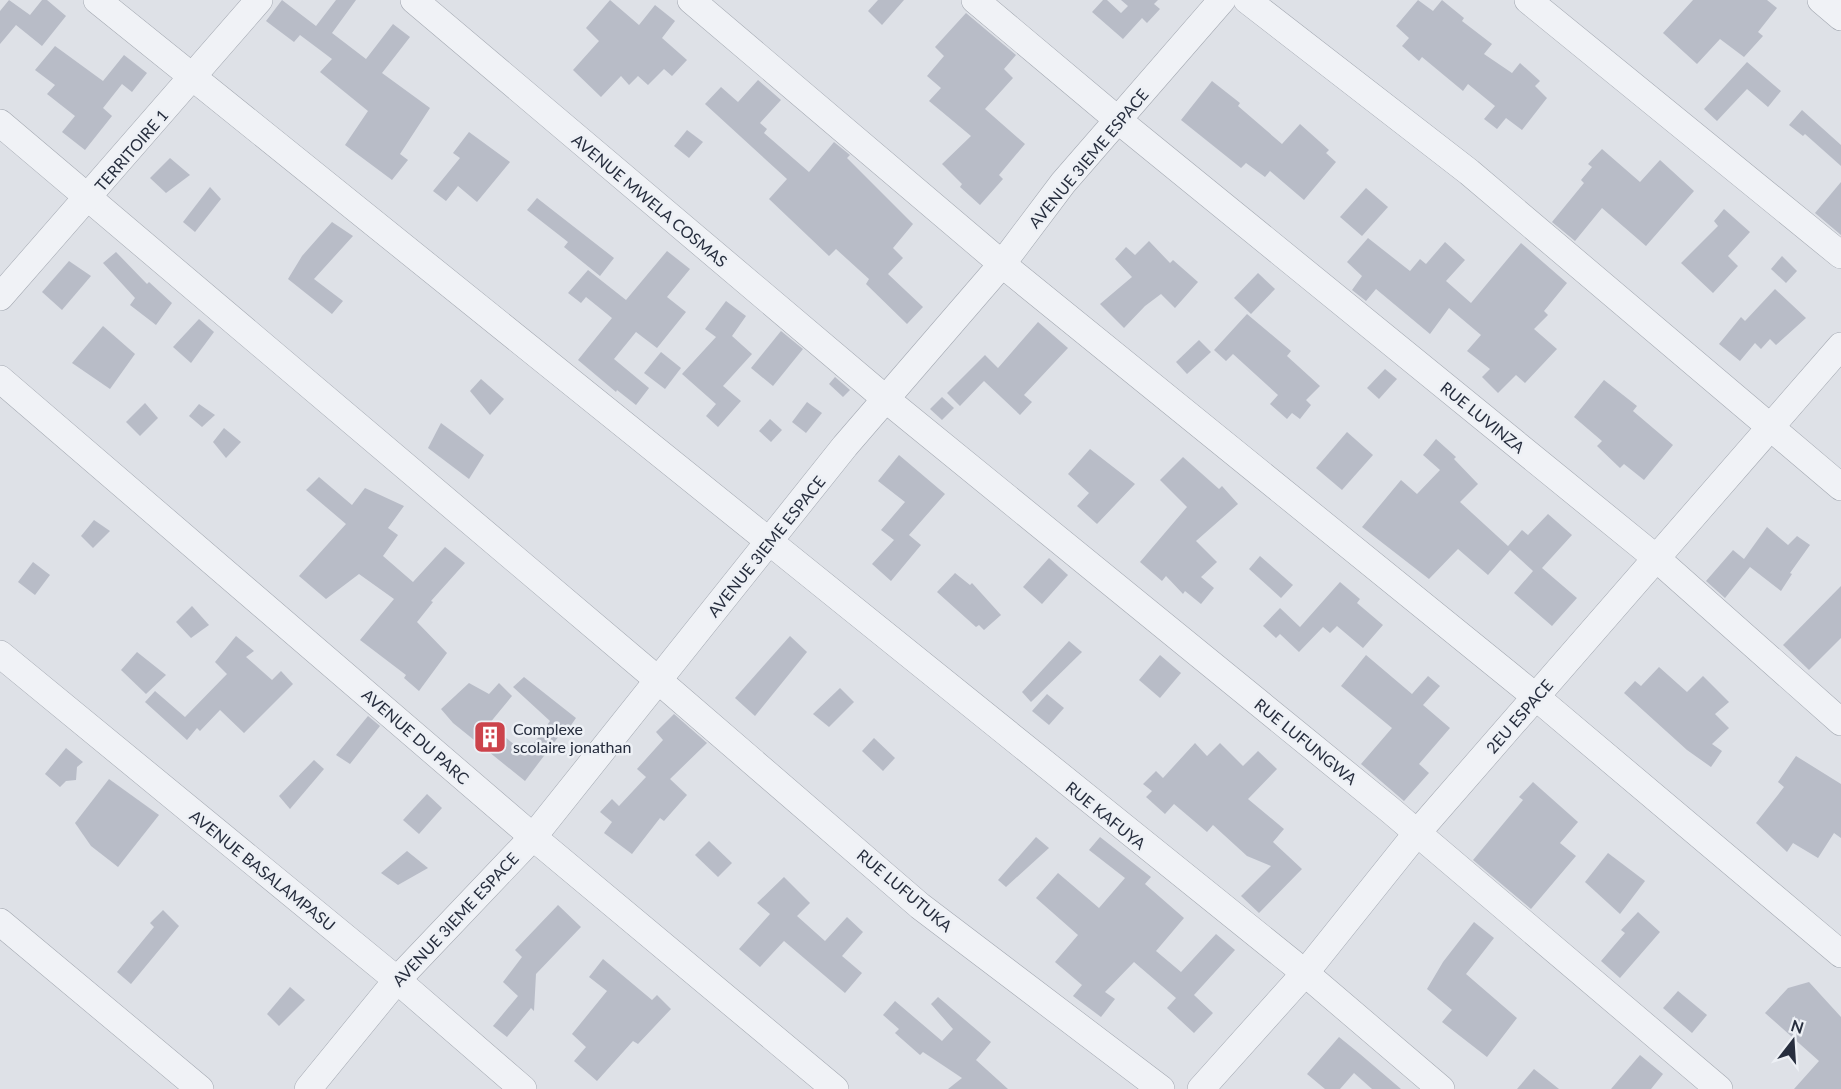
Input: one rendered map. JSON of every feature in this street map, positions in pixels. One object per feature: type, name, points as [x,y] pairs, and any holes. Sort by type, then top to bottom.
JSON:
[{"type":"street","name":"RUE KAFUYA","points":[[97,0],[1305,973],[1441,1089]]},
{"type":"street","name":"TERRITOIRE 1","points":[[0,297],[194,78],[259,0]]},
{"type":"street","name":"AVENUE MWELA COSMAS","points":[[414,0],[886,400]]},
{"type":"street","points":[[691,0],[1002,264],[1536,697],[1841,954]]},
{"type":"street","name":"RUE LUVINZA","points":[[975,0],[1118,120],[1656,558],[1841,722]]},
{"type":"street","name":"AVENUE 3IEME ESPACE","points":[[308,1089],[397,980],[532,837],[771,542],[845,446],[886,400],[950,321],[1002,264],[1063,183],[1222,0]]},
{"type":"street","points":[[1247,0],[1469,172],[1841,488]]},
{"type":"street","points":[[1528,0],[1841,255]]},
{"type":"street","points":[[1821,0],[1841,17]]},
{"type":"street","name":"RUE LUFUTUKA","points":[[0,123],[658,680],[920,906],[1161,1089]]},
{"type":"street","name":"2EU ESPACE","points":[[1201,1089],[1305,973],[1417,833],[1841,346]]},
{"type":"street","name":"AVENUE DU PARC","points":[[0,379],[532,837],[835,1089]]},
{"type":"street","name":"RUE LUFUNGWA","points":[[886,400],[1417,833],[1719,1089]]},
{"type":"street","name":"AVENUE BASALAMPASU","points":[[0,654],[397,980],[523,1089]]},
{"type":"street","points":[[0,922],[200,1089]]},
{"type":"building","points":[[9,0],[30,15],[42,0],[47,0],[66,16],[42,46],[16,25],[0,44],[0,11]]},
{"type":"building","points":[[282,0],[316,26],[336,0],[356,0],[332,33],[366,59],[393,24],[410,37],[382,73],[430,108],[400,154],[408,160],[392,180],[345,145],[368,111],[320,72],[332,59],[300,35],[294,42],[266,21]]},
{"type":"building","points":[[610,0],[639,25],[655,5],[675,21],[662,38],[687,60],[672,76],[664,69],[648,85],[638,76],[629,85],[621,76],[601,97],[573,70],[599,41],[586,28]]},
{"type":"building","points":[[878,0],[904,0],[882,25],[868,11]]},
{"type":"building","points":[[1103,0],[1107,0],[1121,13],[1128,6],[1121,0],[1158,0],[1154,4],[1160,9],[1147,23],[1142,18],[1123,39],[1092,12]]},
{"type":"building","points":[[1418,0],[1433,11],[1442,0],[1464,18],[1462,21],[1492,44],[1484,54],[1512,73],[1520,63],[1540,81],[1535,86],[1547,98],[1522,130],[1506,118],[1497,129],[1484,119],[1495,106],[1468,84],[1463,91],[1422,57],[1419,61],[1402,46],[1409,38],[1396,26]]},
{"type":"building","points":[[1693,0],[1767,0],[1777,8],[1758,32],[1763,36],[1744,57],[1720,39],[1697,64],[1663,33]]},
{"type":"building","points":[[966,13],[1016,55],[1004,69],[1013,78],[985,109],[1025,144],[999,175],[1003,179],[980,205],[960,187],[962,184],[942,164],[971,136],[929,101],[941,88],[927,76],[944,56],[935,47]]},
{"type":"building","points":[[55,46],[103,81],[124,55],[147,73],[132,92],[122,84],[103,108],[112,116],[85,150],[62,132],[75,116],[47,94],[55,85],[35,70]]},
{"type":"building","points":[[1747,62],[1781,91],[1768,107],[1747,89],[1717,121],[1704,109]]},
{"type":"building","points":[[758,80],[781,100],[760,123],[767,129],[764,133],[809,172],[834,142],[850,155],[847,158],[913,224],[893,248],[903,258],[888,274],[923,307],[907,324],[866,284],[869,279],[836,249],[829,256],[769,199],[787,179],[705,104],[721,87],[738,102]]},
{"type":"building","points":[[1212,81],[1240,103],[1238,106],[1282,144],[1300,124],[1329,150],[1326,153],[1336,162],[1304,200],[1270,171],[1265,177],[1246,163],[1241,168],[1181,120]]},
{"type":"building","points":[[1802,110],[1841,145],[1841,166],[1805,134],[1803,136],[1789,125]]},
{"type":"building","points":[[687,130],[703,142],[689,158],[674,146]]},
{"type":"building","points":[[469,132],[510,162],[477,202],[458,186],[446,201],[433,191],[460,158],[453,153]]},
{"type":"building","points":[[1602,149],[1640,182],[1660,160],[1694,191],[1646,246],[1602,208],[1575,241],[1552,222],[1584,183],[1581,180],[1592,167],[1588,164]]},
{"type":"building","points":[[170,158],[190,175],[166,193],[150,178]]},
{"type":"building","points":[[1841,182],[1841,235],[1815,213]]},
{"type":"building","points":[[210,187],[221,199],[195,232],[183,222]]},
{"type":"building","points":[[1366,188],[1388,207],[1362,236],[1340,217]]},
{"type":"building","points":[[537,198],[614,258],[600,276],[564,247],[568,242],[527,210]]},
{"type":"building","points":[[1724,209],[1750,232],[1728,256],[1738,266],[1713,293],[1681,263],[1718,226],[1714,221]]},
{"type":"building","points":[[332,222],[353,236],[314,279],[343,301],[332,314],[288,279],[302,256]]},
{"type":"building","points":[[1368,238],[1410,271],[1420,259],[1426,264],[1445,242],[1465,260],[1446,281],[1471,303],[1521,243],[1567,283],[1544,311],[1548,315],[1534,329],[1557,349],[1525,383],[1516,375],[1498,393],[1482,377],[1490,369],[1467,351],[1481,335],[1449,308],[1430,334],[1376,289],[1366,301],[1352,290],[1362,276],[1347,262]]},
{"type":"building","points":[[1149,241],[1170,263],[1173,260],[1198,282],[1175,308],[1161,294],[1145,306],[1124,328],[1100,304],[1132,277],[1115,259],[1126,247],[1135,255]]},
{"type":"building","points":[[667,251],[690,269],[667,297],[686,312],[657,348],[636,332],[614,359],[649,388],[636,405],[617,390],[616,392],[578,360],[612,318],[586,297],[581,303],[568,293],[588,270],[626,300]]},
{"type":"building","points":[[116,252],[147,284],[149,282],[172,303],[156,325],[130,305],[135,298],[103,263]]},
{"type":"building","points":[[1782,256],[1797,271],[1786,283],[1771,269]]},
{"type":"building","points":[[69,261],[91,276],[62,310],[42,292]]},
{"type":"building","points":[[1258,273],[1275,289],[1251,314],[1234,298]]},
{"type":"building","points":[[1775,289],[1806,318],[1776,345],[1770,339],[1761,349],[1755,343],[1740,361],[1719,344],[1741,317],[1745,321]]},
{"type":"building","points":[[726,301],[746,316],[732,336],[752,354],[723,386],[741,401],[718,427],[706,416],[716,404],[682,374],[716,337],[705,329]]},
{"type":"building","points":[[1247,314],[1291,351],[1287,356],[1320,386],[1306,400],[1311,405],[1300,419],[1292,413],[1287,419],[1270,404],[1278,395],[1233,354],[1226,361],[1214,350]]},
{"type":"building","points":[[199,319],[214,332],[191,363],[173,347]]},
{"type":"building","points":[[1038,322],[1068,348],[1024,395],[1032,402],[1020,415],[984,381],[960,406],[947,393],[985,355],[998,368]]},
{"type":"building","points":[[103,326],[135,354],[110,389],[72,363]]},
{"type":"building","points":[[781,331],[803,349],[773,386],[751,368]]},
{"type":"building","points":[[1199,340],[1211,352],[1187,374],[1176,362]]},
{"type":"building","points":[[661,352],[681,368],[665,389],[644,373]]},
{"type":"building","points":[[1385,369],[1397,379],[1379,399],[1367,388]]},
{"type":"building","points":[[835,377],[850,390],[843,397],[829,384]]},
{"type":"building","points":[[481,379],[504,399],[490,415],[470,391]]},
{"type":"building","points":[[1604,380],[1637,406],[1633,411],[1673,445],[1644,480],[1624,464],[1620,468],[1597,446],[1602,441],[1574,417]]},
{"type":"building","points":[[942,397],[954,408],[942,420],[930,409]]},
{"type":"building","points":[[807,402],[822,413],[806,433],[792,422]]},
{"type":"building","points":[[145,403],[158,418],[140,436],[126,422]]},
{"type":"building","points":[[199,404],[215,415],[202,427],[189,416]]},
{"type":"building","points":[[770,419],[782,430],[771,442],[759,431]]},
{"type":"building","points":[[441,423],[484,455],[469,479],[428,448]]},
{"type":"building","points":[[224,428],[241,442],[226,458],[213,442]]},
{"type":"building","points":[[1347,432],[1373,455],[1342,490],[1316,468]]},
{"type":"building","points":[[1436,439],[1456,457],[1454,459],[1478,484],[1460,502],[1508,546],[1522,530],[1528,535],[1548,514],[1572,535],[1542,568],[1577,598],[1552,626],[1514,593],[1533,571],[1510,550],[1488,575],[1458,549],[1429,579],[1362,527],[1401,480],[1417,494],[1440,470],[1423,455]]},
{"type":"building","points":[[1090,449],[1135,484],[1097,524],[1077,506],[1089,493],[1068,474]]},
{"type":"building","points":[[899,455],[945,494],[909,535],[921,545],[891,581],[872,564],[894,540],[881,530],[905,502],[878,481]]},
{"type":"building","points":[[1183,457],[1219,489],[1222,486],[1238,504],[1196,541],[1217,562],[1201,577],[1214,588],[1201,604],[1185,591],[1183,594],[1166,576],[1162,581],[1140,562],[1187,507],[1160,480]]},
{"type":"building","points":[[319,477],[352,505],[365,488],[404,506],[388,528],[398,535],[383,556],[413,582],[445,547],[465,563],[431,601],[433,602],[417,622],[447,653],[419,691],[404,678],[406,675],[360,640],[394,599],[359,574],[326,599],[299,576],[346,524],[306,490]]},
{"type":"building","points":[[94,520],[110,531],[93,548],[81,536]]},
{"type":"building","points":[[1767,527],[1788,545],[1797,536],[1810,545],[1790,573],[1792,574],[1781,591],[1750,567],[1725,598],[1706,581],[1733,550],[1744,559]]},
{"type":"building","points":[[1260,556],[1293,585],[1281,598],[1249,569]]},
{"type":"building","points":[[1049,558],[1068,575],[1042,604],[1023,587]]},
{"type":"building","points":[[33,562],[50,575],[35,595],[18,582]]},
{"type":"building","points":[[955,573],[970,585],[972,583],[1001,615],[984,630],[979,625],[976,627],[937,592]]},
{"type":"building","points":[[1340,582],[1360,599],[1357,603],[1383,625],[1363,648],[1337,626],[1330,633],[1323,627],[1299,652],[1280,634],[1276,638],[1263,626],[1280,608],[1300,627]]},
{"type":"building","points":[[1841,586],[1841,638],[1809,670],[1783,645]]},
{"type":"building","points":[[192,606],[209,625],[191,638],[176,622]]},
{"type":"building","points":[[236,636],[254,651],[246,657],[272,680],[281,671],[293,684],[244,733],[220,710],[200,731],[197,728],[187,740],[145,702],[155,691],[185,717],[227,674],[215,662]]},
{"type":"building","points":[[790,636],[807,652],[755,716],[735,698]]},
{"type":"building","points":[[1069,641],[1082,652],[1031,702],[1022,692]]},
{"type":"building","points":[[137,652],[166,675],[146,694],[121,670]]},
{"type":"building","points":[[1160,655],[1181,673],[1160,698],[1139,680]]},
{"type":"building","points":[[1366,655],[1412,694],[1428,676],[1440,686],[1423,705],[1450,728],[1419,764],[1429,773],[1404,801],[1361,764],[1392,728],[1341,686]]},
{"type":"building","points":[[1659,667],[1687,692],[1703,676],[1729,702],[1715,714],[1729,728],[1712,744],[1722,751],[1711,767],[1687,750],[1624,693],[1635,681],[1641,686]]},
{"type":"building","points":[[524,677],[576,718],[565,734],[562,732],[525,781],[453,723],[441,709],[469,683],[489,694],[499,683],[512,696],[489,724],[526,754],[550,721],[513,687]]},
{"type":"building","points":[[840,688],[854,702],[829,727],[813,714]]},
{"type":"building","points":[[1047,694],[1064,708],[1049,725],[1032,711]]},
{"type":"building","points":[[674,714],[707,743],[670,779],[687,795],[664,821],[660,818],[632,854],[604,833],[612,822],[600,812],[612,799],[619,806],[646,777],[637,769],[663,740],[656,732]]},
{"type":"building","points":[[368,716],[380,726],[350,764],[336,755]]},
{"type":"building","points":[[874,738],[895,758],[883,771],[862,751]]},
{"type":"building","points":[[1195,743],[1207,756],[1220,743],[1243,766],[1258,751],[1277,769],[1248,799],[1284,829],[1273,842],[1302,869],[1259,913],[1241,896],[1271,866],[1247,856],[1213,825],[1207,832],[1174,804],[1165,814],[1146,797],[1152,791],[1143,784],[1156,771],[1163,778]]},
{"type":"building","points":[[66,748],[83,762],[77,767],[76,780],[66,781],[60,787],[45,774]]},
{"type":"building","points":[[1796,756],[1841,784],[1841,838],[1834,833],[1818,858],[1793,843],[1787,852],[1756,823],[1784,787],[1778,782]]},
{"type":"building","points":[[314,760],[324,769],[290,809],[279,796]]},
{"type":"building","points":[[109,779],[159,815],[118,867],[91,846],[75,823]]},
{"type":"building","points":[[1533,782],[1578,822],[1560,843],[1576,856],[1531,909],[1473,860],[1523,800],[1519,797]]},
{"type":"building","points":[[427,794],[442,808],[419,834],[403,820]]},
{"type":"building","points":[[1036,837],[1049,848],[1006,887],[998,880]]},
{"type":"building","points":[[1100,837],[1151,877],[1145,884],[1184,918],[1156,951],[1181,972],[1216,934],[1235,950],[1194,995],[1213,1013],[1194,1033],[1167,1008],[1176,998],[1134,962],[1105,992],[1115,999],[1101,1017],[1073,996],[1082,985],[1055,962],[1078,935],[1036,898],[1058,873],[1099,908],[1125,878],[1089,850]]},
{"type":"building","points":[[709,841],[732,863],[718,877],[695,855]]},
{"type":"building","points":[[407,851],[428,868],[398,885],[381,873]]},
{"type":"building","points":[[1608,853],[1645,881],[1620,914],[1585,882]]},
{"type":"building","points":[[784,877],[810,903],[797,916],[825,941],[847,917],[863,932],[842,956],[862,973],[845,993],[784,941],[760,967],[739,949],[770,914],[757,903]]},
{"type":"building","points":[[558,905],[581,927],[536,974],[534,1011],[531,1008],[507,1037],[493,1026],[518,996],[503,982],[522,957],[515,950]]},
{"type":"building","points":[[163,910],[179,926],[131,984],[117,972],[154,927],[150,923]]},
{"type":"building","points":[[1638,912],[1660,932],[1620,978],[1601,961],[1625,933],[1621,930]]},
{"type":"building","points":[[1474,922],[1494,938],[1466,974],[1517,1018],[1487,1057],[1442,1022],[1452,1010],[1427,989],[1443,962]]},
{"type":"building","points":[[603,959],[652,1000],[657,995],[671,1009],[638,1044],[633,1041],[597,1081],[574,1061],[586,1047],[572,1034],[607,991],[589,977]]},
{"type":"building","points":[[1809,982],[1841,1017],[1841,1089],[1794,1089],[1819,1061],[1765,1013],[1788,988]]},
{"type":"building","points":[[290,987],[305,1000],[279,1026],[267,1014]]},
{"type":"building","points":[[1678,991],[1707,1015],[1692,1033],[1663,1008]]},
{"type":"building","points":[[938,997],[991,1042],[976,1060],[1008,1089],[948,1089],[962,1078],[923,1052],[920,1055],[895,1033],[899,1029],[883,1015],[895,1001],[942,1041],[953,1029],[931,1004]]},
{"type":"building","points":[[1339,1037],[1401,1089],[1372,1089],[1354,1073],[1340,1089],[1325,1089],[1307,1074]]},
{"type":"building","points":[[1640,1055],[1663,1074],[1651,1089],[1611,1089]]},
{"type":"building","points":[[1534,1069],[1559,1089],[1517,1089]]},
{"type":"place","name":"Complexe scolaire jonathan","points":[[490,737]]}]
